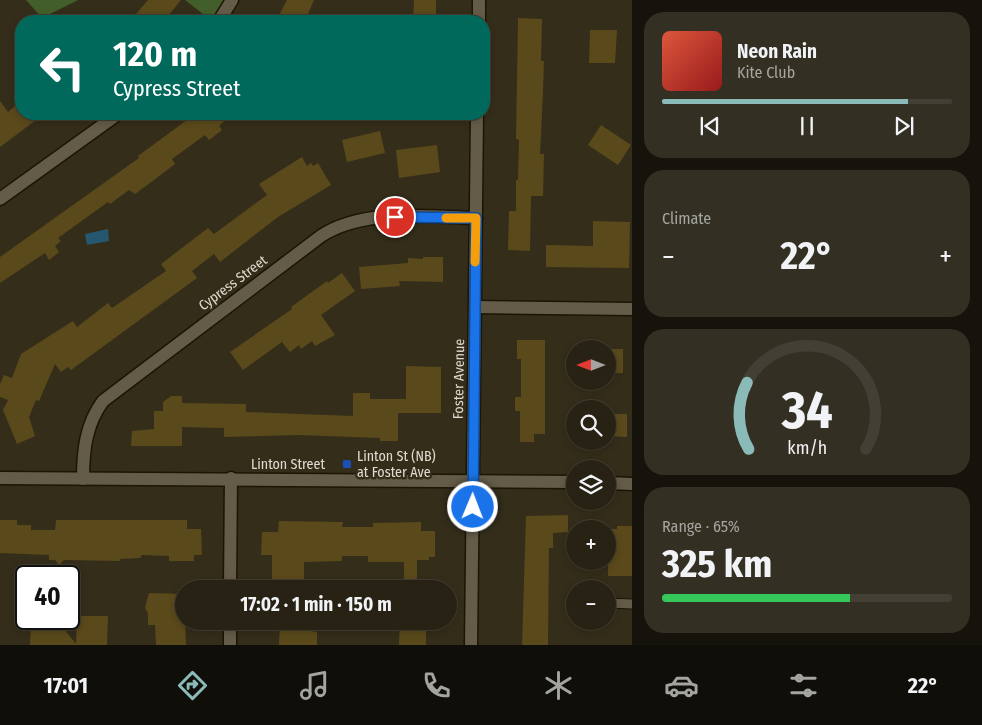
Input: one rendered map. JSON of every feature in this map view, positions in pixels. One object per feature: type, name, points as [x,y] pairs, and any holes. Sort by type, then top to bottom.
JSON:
[{"type":"street","points":[[223,15],[232,0]]},
{"type":"street","points":[[479,0],[479,15]]},
{"type":"street","points":[[0,199],[110,120]]},
{"type":"street","name":"Foster Avenue","points":[[471,645],[477,120]]},
{"type":"street","name":"Cypress Street","points":[[83,478],[83,455],[88,432],[103,401],[321,236],[339,226],[364,219],[476,218]]},
{"type":"street","points":[[475,307],[632,309]]},
{"type":"street","name":"Linton Street","points":[[0,478],[231,478],[566,482]]},
{"type":"street","points":[[230,580],[231,478]]},
{"type":"street","points":[[616,483],[632,484]]},
{"type":"street","points":[[230,630],[230,645]]},
{"type":"lane","points":[[616,603],[632,604]]},
{"type":"green space","points":[[26,0],[78,0],[48,15],[39,15]]},
{"type":"green space","points":[[185,0],[232,0],[223,15],[204,15]]},
{"type":"water","points":[[108,229],[109,241],[87,245],[85,234]]},
{"type":"building","points":[[148,0],[181,0],[169,15],[135,15]]},
{"type":"building","points":[[287,0],[314,0],[308,15],[279,15]]},
{"type":"building","points":[[414,0],[436,0],[436,15],[413,15]]},
{"type":"building","points":[[518,18],[542,19],[541,61],[544,61],[540,154],[544,154],[543,196],[531,196],[530,251],[508,250],[509,211],[516,211],[516,180],[518,180],[519,140],[516,139]]},
{"type":"building","points":[[590,30],[617,30],[615,63],[589,63]]},
{"type":"building","points":[[0,101],[8,112],[15,106],[15,120],[36,120],[0,147]]},
{"type":"building","points":[[187,120],[226,120],[219,126],[222,130],[209,140],[205,135],[172,159],[175,164],[135,194],[129,190],[110,204],[108,202],[58,238],[61,241],[55,246],[59,252],[49,260],[45,253],[0,283],[0,257],[139,158],[138,156]]},
{"type":"building","points":[[601,125],[631,145],[618,165],[588,145]]},
{"type":"building","points":[[380,131],[385,153],[347,162],[342,140]]},
{"type":"building","points":[[437,145],[440,172],[399,178],[396,150]]},
{"type":"building","points":[[302,157],[307,166],[311,163],[313,166],[318,163],[331,185],[278,217],[220,262],[214,254],[192,271],[197,278],[71,370],[68,367],[61,372],[55,364],[39,401],[36,400],[29,417],[35,436],[17,444],[3,410],[8,400],[0,397],[0,384],[4,375],[12,378],[21,354],[73,321],[77,327],[108,303],[112,308],[166,271],[161,264],[208,228],[214,234],[267,195],[259,184]]},
{"type":"building","points":[[593,221],[630,222],[629,268],[546,267],[546,245],[593,246]]},
{"type":"building","points":[[423,257],[443,257],[443,282],[399,281],[400,286],[361,289],[359,267],[408,263],[408,258],[423,259]]},
{"type":"building","points":[[342,273],[355,291],[321,315],[335,335],[315,346],[312,341],[301,349],[299,345],[290,352],[282,342],[243,370],[230,352],[292,309],[291,307],[327,281],[328,283]]},
{"type":"building","points":[[517,340],[545,340],[545,434],[534,434],[534,442],[520,442],[520,411],[515,411],[515,397],[521,397],[521,359],[517,359]]},
{"type":"building","points":[[616,349],[623,349],[623,373],[616,373]]},
{"type":"building","points":[[406,366],[441,367],[441,413],[398,413],[398,441],[380,441],[380,438],[299,435],[224,437],[224,428],[182,427],[182,446],[131,446],[132,431],[154,429],[154,411],[163,411],[163,402],[171,396],[182,396],[182,403],[246,404],[246,412],[353,416],[353,393],[370,393],[370,399],[406,399]]},
{"type":"building","points":[[616,414],[627,414],[627,437],[616,436]]},
{"type":"building","points":[[568,515],[566,532],[553,533],[553,548],[549,548],[548,645],[522,645],[526,516]]},
{"type":"building","points":[[0,520],[17,520],[17,525],[31,525],[31,530],[55,530],[56,520],[187,520],[187,529],[201,529],[202,555],[194,555],[194,561],[169,561],[169,556],[142,555],[140,558],[120,559],[120,561],[64,560],[59,565],[55,560],[49,560],[49,555],[0,553]]},
{"type":"building","points":[[279,521],[343,522],[342,527],[373,527],[373,523],[421,522],[421,531],[435,531],[435,557],[429,557],[429,560],[417,560],[417,580],[404,580],[404,562],[368,562],[368,556],[342,556],[342,561],[304,562],[304,580],[272,580],[272,555],[261,555],[262,532],[278,532]]},
{"type":"building","points":[[617,526],[632,526],[632,576],[608,576],[608,570],[616,570]]},
{"type":"building","points":[[149,593],[175,594],[175,630],[185,630],[186,645],[156,645],[155,625],[148,625],[148,613],[145,608]]},
{"type":"building","points":[[80,616],[108,616],[107,645],[30,645],[31,630],[65,630],[76,644],[76,630],[80,630]]},
{"type":"building","points":[[280,630],[317,632],[317,645],[279,645]]},
{"type":"building","points":[[400,630],[426,630],[426,645],[399,645]]},
{"type":"slow traffic","points":[[446,218],[476,218],[475,262]]},
{"type":"place","name":"Linton St (NB) at Foster Ave","points":[[347,464]]},
{"type":"route","points":[[395,217],[476,218],[473,507]]}]
